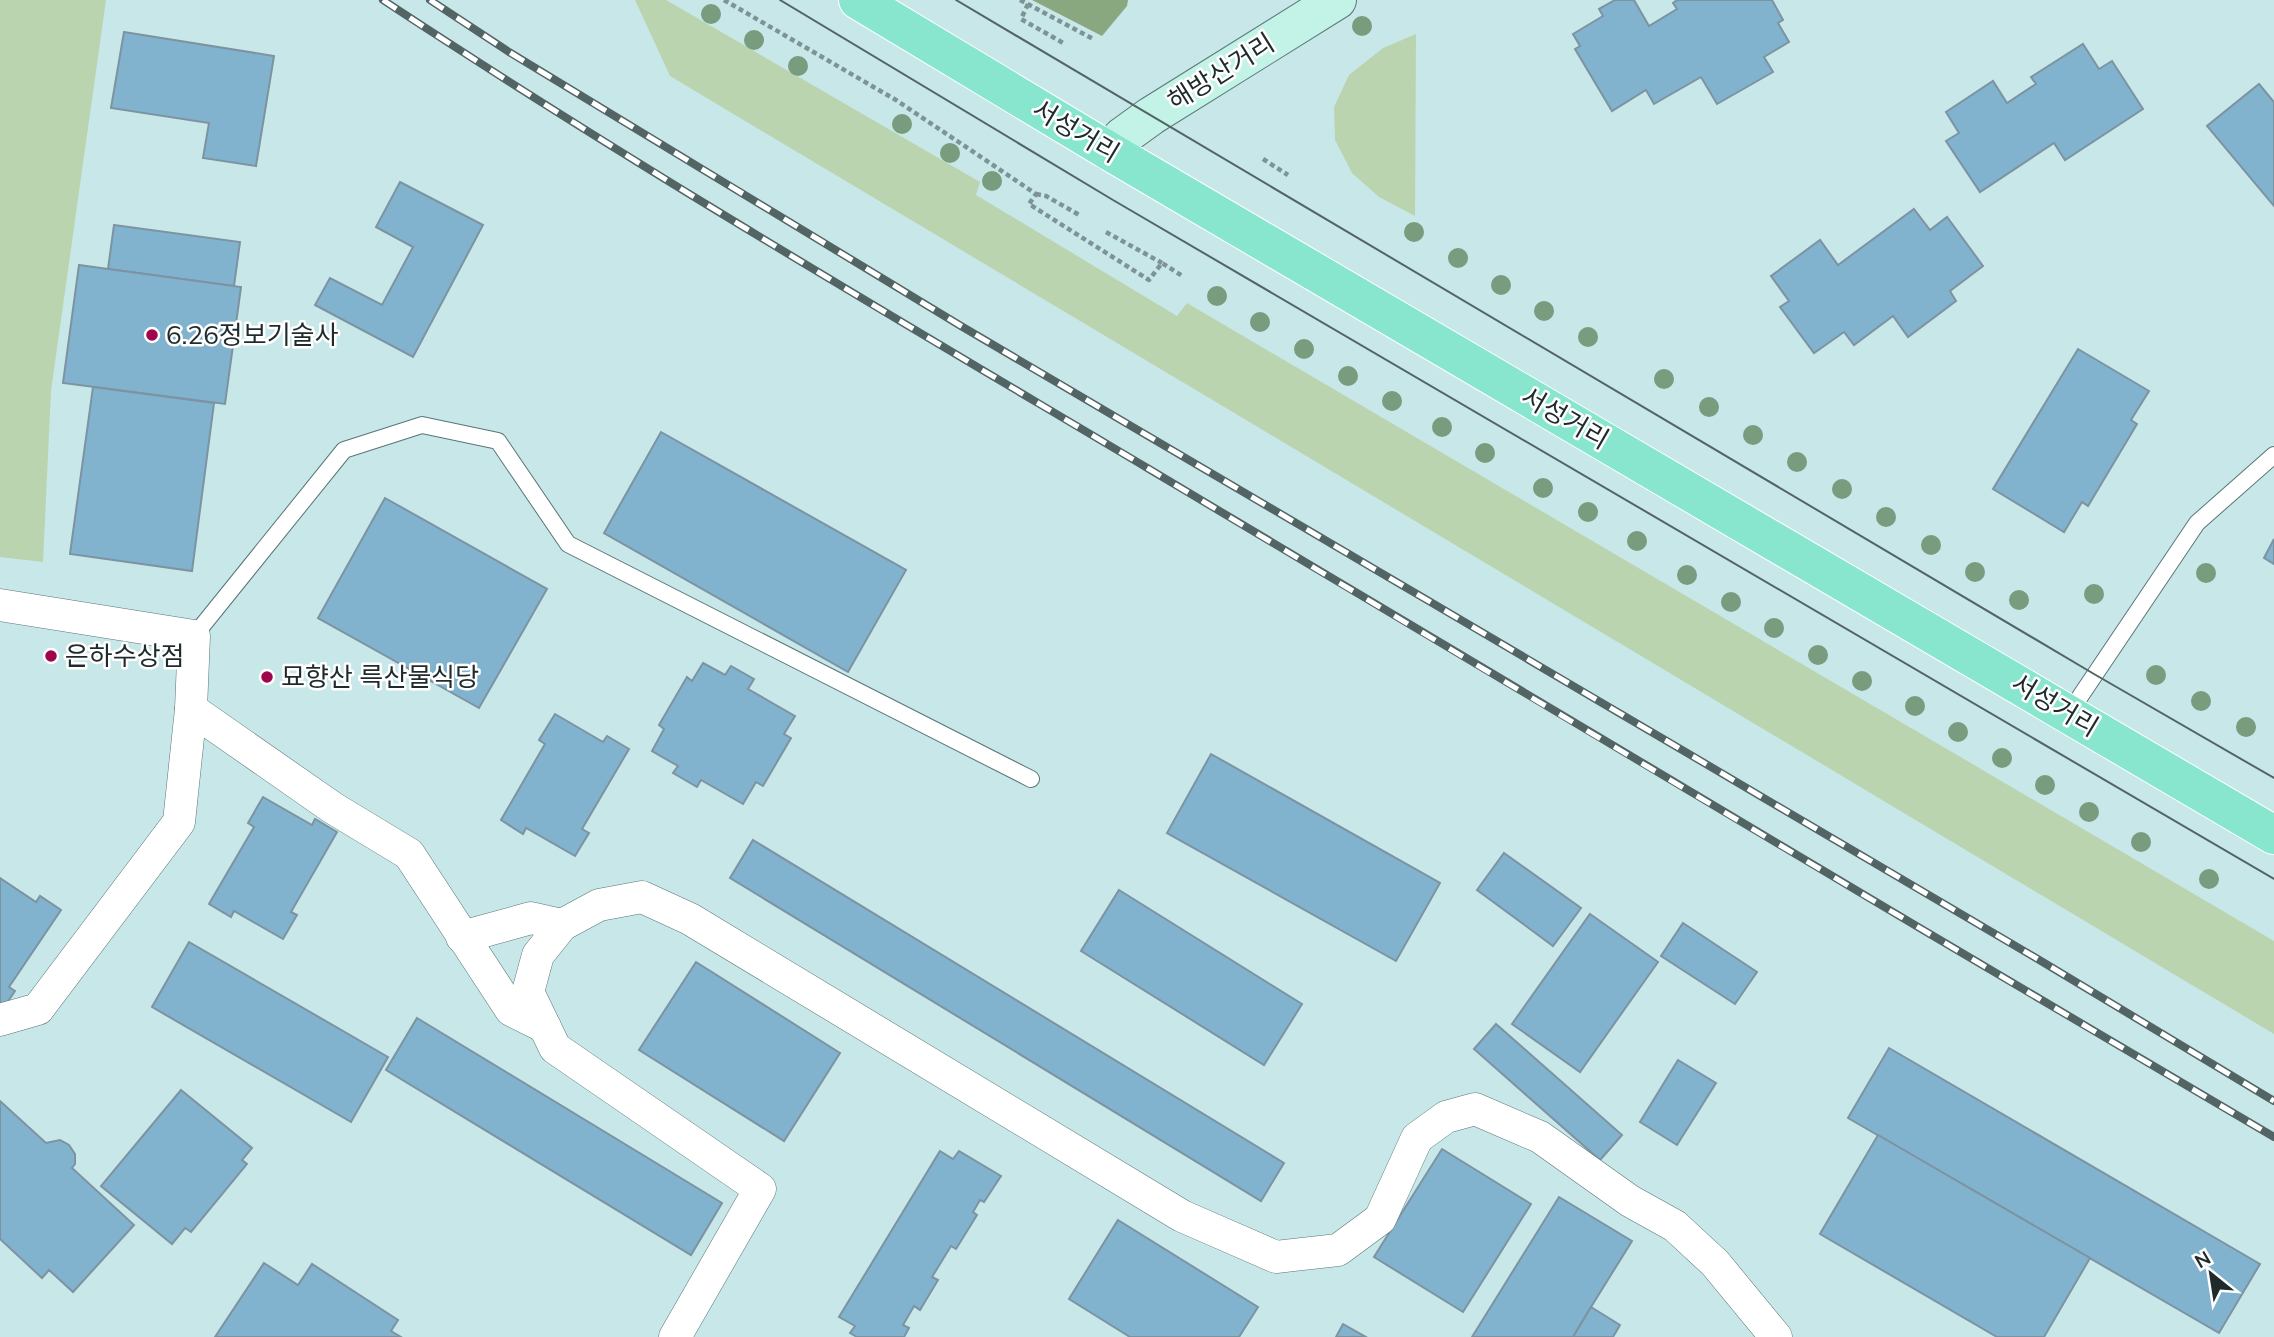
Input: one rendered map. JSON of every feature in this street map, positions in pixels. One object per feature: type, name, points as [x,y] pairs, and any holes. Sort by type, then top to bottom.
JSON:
[{"type":"main road","name":"서성거리","points":[[858,0],[2274,835]]},
{"type":"main road","name":"해방산거리","points":[[1110,151],[1122,137],[1151,116],[1337,0]]},
{"type":"street","points":[[0,605],[194,636],[191,709],[179,822],[38,1009],[0,1020]]},
{"type":"street","points":[[191,709],[333,808],[409,854],[511,1010],[545,1027]]},
{"type":"street","points":[[675,1337],[760,1189],[555,1048],[528,992],[538,955],[562,925],[599,905],[642,897],[690,919],[1182,1216],[1276,1257],[1338,1250],[1370,1227],[1380,1219],[1417,1138],[1446,1117],[1475,1110],[1540,1137],[1630,1201],[1675,1226],[1715,1263],[1776,1337]]},
{"type":"street","points":[[462,937],[531,918],[562,925]]},
{"type":"lane","points":[[194,636],[344,450],[422,425],[498,441],[568,544],[1031,779]]},
{"type":"lane","points":[[2070,713],[2197,523],[2274,455]]},
{"type":"path","points":[[724,0],[896,100],[1036,194],[1046,196],[1081,216]]},
{"type":"path","points":[[1020,0],[1096,40]]},
{"type":"path","points":[[1028,4],[1021,19],[1065,44]]},
{"type":"path","points":[[1263,159],[1288,175]]},
{"type":"path","points":[[1036,194],[1029,204],[1149,280],[1162,262]]},
{"type":"path","points":[[1106,232],[1184,277]]},
{"type":"green space","points":[[0,0],[106,0],[51,391],[43,562],[0,557]]},
{"type":"green space","points":[[635,0],[666,0],[980,182],[976,195],[1177,316],[1187,303],[2274,941],[2274,1034],[670,76]]},
{"type":"green space","points":[[1032,0],[1128,0],[1127,6],[1102,36]]},
{"type":"green space","points":[[1416,34],[1415,216],[1379,197],[1352,173],[1335,140],[1334,107],[1349,75],[1383,48]]},
{"type":"building","points":[[1615,0],[1634,0],[1649,26],[1677,9],[1673,3],[1677,0],[1772,0],[1783,20],[1778,23],[1789,42],[1764,57],[1773,72],[1717,104],[1701,77],[1654,104],[1646,90],[1612,111],[1575,49],[1580,46],[1573,34],[1603,16],[1599,9]]},
{"type":"building","points":[[124,32],[274,56],[256,166],[203,158],[209,123],[111,108]]},
{"type":"building","points":[[2083,44],[2099,69],[2112,61],[2143,109],[2065,160],[2054,143],[1980,192],[1946,141],[1959,133],[1946,112],[1993,81],[2007,103],[2036,84],[2031,77]]},
{"type":"building","points":[[2259,84],[2274,102],[2274,206],[2207,126]]},
{"type":"building","points":[[400,182],[483,225],[413,357],[315,305],[330,278],[382,305],[413,247],[376,227]]},
{"type":"building","points":[[1914,209],[1930,230],[1947,217],[1983,266],[1950,291],[1956,301],[1908,337],[1893,316],[1854,345],[1844,332],[1814,353],[1780,307],[1789,301],[1771,276],[1820,240],[1838,265]]},
{"type":"building","points":[[114,225],[240,242],[234,286],[108,269]]},
{"type":"building","name":"6.26정보기술사","points":[[79,265],[241,287],[225,404],[63,383]]},
{"type":"building","points":[[2078,349],[2149,391],[2131,420],[2137,424],[2088,506],[2082,502],[2064,532],[1993,489]]},
{"type":"building","points":[[93,387],[214,403],[192,571],[70,554]]},
{"type":"building","points":[[661,432],[906,570],[848,672],[604,533]]},
{"type":"building","points":[[385,498],[547,589],[479,708],[318,618]]},
{"type":"building","points":[[2274,539],[2274,564],[2264,558]]},
{"type":"building","points":[[703,663],[725,675],[731,666],[754,679],[748,689],[795,716],[784,734],[791,738],[763,786],[756,782],[743,804],[701,780],[697,787],[673,773],[678,766],[652,751],[664,729],[659,725],[687,677],[692,681]]},
{"type":"building","points":[[555,714],[603,742],[607,736],[629,749],[582,829],[589,833],[575,856],[526,828],[523,834],[501,820],[545,744],[539,740]]},
{"type":"building","points":[[1211,754],[1440,883],[1396,961],[1167,833]]},
{"type":"building","points":[[263,797],[312,825],[315,819],[337,832],[291,912],[297,915],[283,939],[234,911],[231,917],[209,904],[254,827],[248,823]]},
{"type":"building","points":[[753,840],[1284,1163],[1261,1201],[730,878]]},
{"type":"building","points":[[1504,853],[1581,908],[1553,946],[1477,890]]},
{"type":"building","points":[[0,878],[36,902],[40,896],[61,910],[9,987],[15,991],[0,1013]]},
{"type":"building","points":[[1119,890],[1302,1004],[1264,1065],[1081,951]]},
{"type":"building","points":[[1590,914],[1658,962],[1580,1072],[1512,1024]]},
{"type":"building","points":[[1683,923],[1757,972],[1735,1004],[1661,956]]},
{"type":"building","points":[[189,942],[388,1057],[351,1122],[152,1007]]},
{"type":"building","points":[[696,962],[840,1053],[784,1141],[639,1050]]},
{"type":"building","points":[[417,1018],[722,1203],[691,1255],[386,1070]]},
{"type":"building","points":[[1496,1024],[1622,1135],[1600,1160],[1474,1049]]},
{"type":"building","points":[[1889,1048],[2260,1264],[2219,1333],[1848,1118]]},
{"type":"building","points":[[1678,1060],[1716,1083],[1677,1145],[1640,1122]]},
{"type":"building","points":[[181,1090],[252,1148],[242,1160],[247,1164],[191,1232],[185,1228],[172,1244],[101,1186]]},
{"type":"building","points":[[0,1101],[46,1143],[60,1140],[69,1145],[75,1154],[72,1168],[134,1225],[73,1292],[49,1270],[42,1278],[0,1239]]},
{"type":"building","points":[[1878,1135],[2090,1258],[2044,1337],[1997,1337],[1820,1234]]},
{"type":"building","points":[[1442,1149],[1531,1204],[1463,1312],[1374,1257]]},
{"type":"building","points":[[940,1151],[953,1159],[959,1151],[1001,1176],[984,1202],[980,1200],[973,1212],[977,1215],[956,1249],[951,1246],[932,1277],[938,1280],[920,1310],[914,1306],[903,1325],[909,1328],[904,1337],[857,1337],[850,1333],[855,1326],[839,1317]]},
{"type":"building","points":[[1559,1197],[1632,1241],[1573,1337],[1472,1337]]},
{"type":"building","points":[[1118,1220],[1258,1307],[1239,1337],[1130,1337],[1069,1299]]},
{"type":"building","points":[[264,1263],[298,1285],[312,1264],[398,1320],[391,1331],[401,1337],[215,1337]]},
{"type":"building","points":[[1591,1307],[1620,1325],[1613,1337],[1573,1337]]},
{"type":"building","points":[[1343,1324],[1366,1337],[1336,1337]]},
{"type":"tram line","points":[[780,0],[1113,200],[2274,879]]},
{"type":"tram line","points":[[956,0],[2274,778]]},
{"type":"railway","points":[[383,0],[667,181],[2274,1137]]},
{"type":"railway","points":[[430,0],[509,52],[961,326],[2041,961],[2274,1101]]},
{"type":"place","name":"6.26정보기술사","points":[[152,335]]},
{"type":"place","name":"은하수상점","points":[[51,656]]},
{"type":"place","name":"묘향산 륵산물식당","points":[[267,677]]}]
